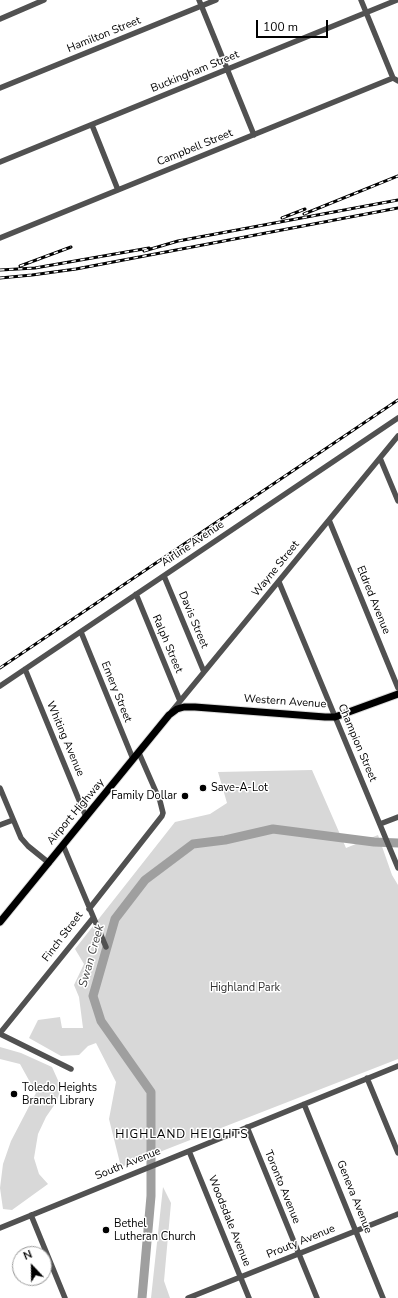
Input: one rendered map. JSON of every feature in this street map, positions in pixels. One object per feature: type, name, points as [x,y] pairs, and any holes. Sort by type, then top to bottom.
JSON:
[{"type":"main road","name":"Western Avenue","points":[[169,716],[177,709],[191,706],[335,717],[398,694]]},
{"type":"main road","name":"Airport Highway","points":[[0,922],[169,716]]},
{"type":"street","points":[[0,19],[44,0]]},
{"type":"street","name":"Hamilton Street","points":[[0,88],[200,3],[216,0]]},
{"type":"street","points":[[361,0],[396,79]]},
{"type":"street","name":"Buckingham Street","points":[[0,162],[397,0]]},
{"type":"street","points":[[200,3],[254,135]]},
{"type":"street","name":"Campbell Street","points":[[0,238],[396,79]]},
{"type":"street","points":[[92,125],[118,190]]},
{"type":"street","name":"Airline Avenue","points":[[0,686],[398,418]]},
{"type":"street","name":"Wayne Street","points":[[169,716],[398,436]]},
{"type":"street","points":[[380,458],[398,500]]},
{"type":"street","name":"Eldred Avenue","points":[[329,520],[398,688]]},
{"type":"street","name":"Davis Street","points":[[164,576],[204,672]]},
{"type":"street","name":"Champion Street","points":[[279,582],[398,868]]},
{"type":"street","name":"Ralph Street","points":[[136,594],[180,701]]},
{"type":"street","name":"Emery Street","points":[[81,632],[133,759]]},
{"type":"street","name":"Whiting Avenue","points":[[25,669],[86,817]]},
{"type":"street","name":"Finch Street","points":[[0,1034],[93,918],[89,909],[162,816],[163,813],[160,801],[139,753]]},
{"type":"street","points":[[0,788],[21,838],[28,846],[49,863]]},
{"type":"street","points":[[380,824],[398,817]]},
{"type":"street","points":[[0,825],[13,820]]},
{"type":"street","points":[[63,845],[89,909]]},
{"type":"street","points":[[93,918],[106,948]]},
{"type":"street","points":[[0,1034],[71,1069]]},
{"type":"street","name":"South Avenue","points":[[0,1228],[398,1066]]},
{"type":"street","points":[[367,1078],[398,1154]]},
{"type":"street","name":"Geneva Avenue","points":[[304,1104],[384,1298]]},
{"type":"street","name":"Toronto Avenue","points":[[247,1127],[316,1298]]},
{"type":"street","name":"Woodsdale Avenue","points":[[189,1151],[249,1298]]},
{"type":"street","name":"Prouty Avenue","points":[[188,1298],[398,1214]]},
{"type":"street","points":[[31,1215],[65,1298]]},
{"type":"green space","name":"Highland Park","points":[[312,770],[346,848],[378,835],[392,875],[398,885],[398,1059],[121,1167],[109,1119],[116,1082],[96,1043],[88,1046],[79,1055],[61,1056],[29,1038],[38,1020],[60,1017],[62,1028],[83,1028],[79,997],[74,985],[84,964],[75,949],[175,822],[210,814],[227,803],[218,772]]},
{"type":"green space","points":[[0,1047],[21,1053],[52,1067],[61,1087],[57,1101],[46,1117],[38,1134],[34,1158],[39,1174],[48,1184],[12,1210],[3,1209],[0,1188],[3,1164],[11,1141],[36,1093],[20,1064],[0,1059]]},
{"type":"green space","points":[[163,1187],[171,1203],[164,1281],[170,1298],[151,1298]]},
{"type":"waterway","name":"Swan Creek","points":[[142,1298],[151,1196],[151,1092],[101,1021],[93,996],[115,919],[145,880],[193,844],[225,840],[273,829],[374,842],[398,843]]},
{"type":"railway","points":[[304,214],[398,176]]},
{"type":"railway","points":[[144,251],[178,241],[398,200]]},
{"type":"railway","points":[[0,278],[76,269],[398,208]]},
{"type":"railway","points":[[282,218],[305,209]]},
{"type":"railway","points":[[20,266],[71,247]]},
{"type":"railway","points":[[0,270],[35,268],[149,248]]},
{"type":"railway","points":[[0,668],[398,400]]},
{"type":"place","name":"Save-A-Lot","points":[[203,788]]},
{"type":"place","name":"Family Dollar","points":[[185,796]]},
{"type":"place","name":"Toledo Heights Branch Library","points":[[14,1094]]},
{"type":"place","name":"Bethel Lutheran Church","points":[[106,1230]]},
{"type":"district","name":"HIGHLAND HEIGHTS","points":[[182,1135]]}]
